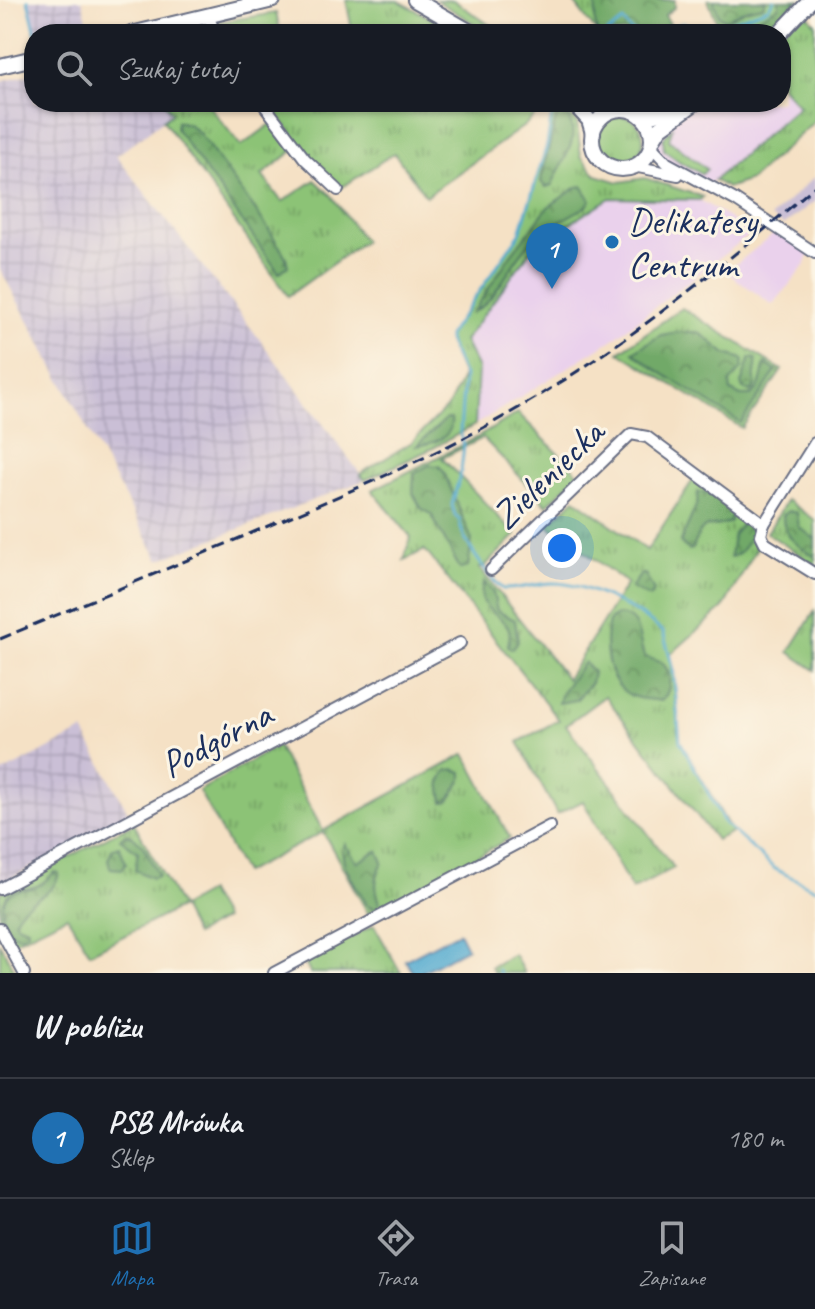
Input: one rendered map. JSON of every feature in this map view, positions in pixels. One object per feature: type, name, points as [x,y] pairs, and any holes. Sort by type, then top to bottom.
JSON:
[{"type":"main road","points":[[174,24],[273,0]]},
{"type":"main road","points":[[415,0],[457,24]]},
{"type":"main road","points":[[788,24],[811,0]]},
{"type":"main road","points":[[0,66],[24,60]]},
{"type":"main road","points":[[581,112],[589,120],[594,149],[601,161],[618,169],[633,166],[647,154],[660,128],[681,112]]},
{"type":"main road","points":[[593,133],[604,115],[632,112],[652,115],[662,112]]},
{"type":"main road","points":[[632,112],[650,126],[651,144]]},
{"type":"street","points":[[208,16],[212,24]]},
{"type":"street","points":[[270,112],[305,159],[338,190]]},
{"type":"street","points":[[651,144],[667,163],[735,200],[815,253]]},
{"type":"street","points":[[633,166],[695,180]]},
{"type":"street","name":"Zieleniecka","points":[[491,570],[624,438],[635,433],[647,437],[764,524]]},
{"type":"street","points":[[815,443],[764,524],[761,535],[765,543],[815,574]]},
{"type":"street","name":"Podgórna","points":[[0,889],[460,643]]},
{"type":"street","points":[[274,973],[550,826]]},
{"type":"street","points":[[0,929],[24,973]]},
{"type":"shaded area","points":[[29,0],[82,0],[88,24],[35,24]]},
{"type":"shaded area","points":[[24,75],[24,112],[172,112],[116,156],[365,480],[159,560],[0,269],[0,81]]},
{"type":"shaded area","points":[[791,97],[799,106],[707,186],[667,163],[652,142],[685,112],[791,112]]},
{"type":"shaded area","points":[[815,176],[815,201],[784,225],[771,217]]},
{"type":"shaded area","points":[[610,198],[700,200],[752,233],[612,340],[475,425],[478,369],[464,341],[533,246]]},
{"type":"shaded area","points":[[779,230],[811,251],[805,265],[773,305],[726,272]]},
{"type":"shaded area","points":[[83,731],[130,815],[0,884],[0,774]]},
{"type":"green space","points":[[346,0],[399,1],[441,24],[351,24]]},
{"type":"green space","points":[[436,0],[453,0],[488,24],[475,24]]},
{"type":"green space","points":[[572,0],[596,0],[597,24],[590,24]]},
{"type":"green space","points":[[596,0],[675,0],[675,7],[665,15],[670,24],[595,23]]},
{"type":"green space","points":[[708,0],[799,0],[776,24],[718,24]]},
{"type":"green space","points":[[713,0],[766,0],[763,6],[745,10],[725,20],[719,16]]},
{"type":"green space","points":[[779,0],[797,0],[774,24],[753,24],[753,21],[779,6]]},
{"type":"green space","points":[[802,9],[815,23],[815,121],[750,180],[727,188],[714,180],[799,106],[791,97],[789,24]]},
{"type":"green space","points":[[276,13],[279,24],[214,24]]},
{"type":"green space","points":[[214,112],[241,146],[274,122],[293,151],[262,175],[282,202],[315,180],[331,195],[364,241],[288,296],[163,120],[172,113]]},
{"type":"green space","points":[[274,112],[539,112],[524,126],[426,196],[394,153],[338,190]]},
{"type":"green space","points":[[552,112],[568,112],[577,123],[581,156],[596,175],[619,182],[645,178],[703,197],[700,200],[610,198],[534,246],[464,341],[478,369],[475,425],[365,480],[360,474],[412,442],[449,405],[463,376],[448,336],[520,233],[547,145]]},
{"type":"green space","points":[[558,112],[564,112],[572,129],[570,148],[552,185],[546,187],[541,182]]},
{"type":"green space","points":[[620,116],[636,123],[643,139],[636,155],[620,162],[604,155],[597,139],[604,123]]},
{"type":"green space","points":[[177,121],[188,124],[199,133],[266,225],[286,257],[288,266],[279,273],[176,129]]},
{"type":"green space","points":[[673,126],[669,140],[707,169],[702,174],[664,150],[663,139]]},
{"type":"green space","points":[[582,186],[591,200],[587,206],[531,242],[495,292],[473,312],[510,256],[548,207]]},
{"type":"green space","points":[[682,308],[782,370],[742,428],[619,352]]},
{"type":"green space","points":[[699,332],[726,354],[743,359],[742,368],[730,383],[731,391],[741,396],[751,396],[758,388],[765,363],[776,371],[741,423],[633,352],[661,335]]},
{"type":"green space","points":[[750,358],[756,359],[756,384],[752,391],[743,389],[741,384]]},
{"type":"green space","points":[[518,413],[579,474],[547,505],[483,438],[442,458],[516,535],[483,568],[479,568],[567,679],[627,583],[548,525],[575,499],[647,550],[693,480],[755,526],[754,536],[759,544],[723,608],[671,654],[680,741],[732,832],[716,840],[605,696],[566,725],[674,868],[632,890],[583,801],[557,814],[518,742],[559,720],[425,550],[404,560],[411,537],[372,490],[478,437]]},
{"type":"green space","points":[[446,419],[451,419],[451,426],[445,435],[435,442],[416,446]]},
{"type":"green space","points":[[429,465],[439,466],[444,472],[472,540],[468,567],[460,569],[431,514],[421,508],[413,493],[414,474]]},
{"type":"green space","points":[[698,492],[713,496],[732,514],[730,522],[703,529],[693,549],[689,550],[680,543],[697,504]]},
{"type":"green space","points":[[787,500],[815,520],[815,565],[767,533]]},
{"type":"green space","points":[[789,511],[797,513],[799,527],[815,539],[815,557],[788,535],[783,515]]},
{"type":"green space","points":[[744,521],[753,529],[742,550],[730,557],[733,535]]},
{"type":"green space","points":[[641,574],[645,574],[654,591],[650,598],[631,588]]},
{"type":"green space","points":[[484,582],[493,592],[497,611],[515,620],[518,641],[512,649],[508,647],[508,627],[484,604],[481,591]]},
{"type":"green space","points":[[815,611],[815,670],[789,652]]},
{"type":"green space","points":[[617,615],[625,616],[634,623],[644,656],[666,668],[670,683],[661,701],[638,698],[626,692],[612,675],[606,640],[610,619]]},
{"type":"green space","points":[[584,662],[593,672],[591,683],[576,700],[559,703],[562,692]]},
{"type":"green space","points":[[277,746],[323,831],[465,754],[510,838],[370,917],[323,832],[244,873],[199,791]]},
{"type":"green space","points":[[453,769],[462,772],[462,779],[449,801],[443,802],[440,782],[446,771]]},
{"type":"green space","points":[[134,823],[181,907],[90,953],[67,916],[12,943],[0,921],[0,893]]},
{"type":"green space","points":[[125,834],[141,844],[159,876],[152,878],[135,870],[138,852],[120,839]]},
{"type":"green space","points":[[345,844],[357,862],[378,851],[383,862],[376,882],[380,903],[376,909],[367,905],[345,866]]},
{"type":"green space","points":[[119,846],[126,863],[122,869],[110,868],[108,859],[113,848]]},
{"type":"green space","points":[[55,872],[59,873],[51,888],[25,906],[15,920],[27,928],[27,932],[20,936],[11,932],[3,919],[8,894],[39,885]]},
{"type":"green space","points":[[208,892],[224,919],[195,935],[181,907]]},
{"type":"green space","points":[[374,925],[401,973],[310,973],[304,961]]},
{"type":"green space","points":[[0,944],[17,973],[0,973]]},
{"type":"green space","points":[[514,954],[524,973],[494,973],[491,967]]},
{"type":"water","points":[[459,932],[467,948],[420,973],[414,973],[405,960]]},
{"type":"waterway","points":[[28,0],[34,24]]},
{"type":"waterway","points":[[724,24],[768,8],[774,0]]},
{"type":"waterway","points":[[619,24],[623,21],[625,24]]},
{"type":"waterway","points":[[681,24],[686,24]]},
{"type":"waterway","points":[[552,112],[547,145],[520,233],[448,336],[464,376],[460,433],[464,446],[452,505],[455,515],[476,556],[503,589],[553,583],[581,588],[626,607],[663,632],[673,667],[680,741],[725,824],[775,869],[815,889]]},
{"type":"railway","points":[[0,639],[354,490],[494,422],[579,370],[660,313],[815,186]]},
{"type":"place","name":"Delikatesy Centrum","points":[[612,242]]},
{"type":"place","name":"PSB Mrówka","points":[[552,289]]}]
